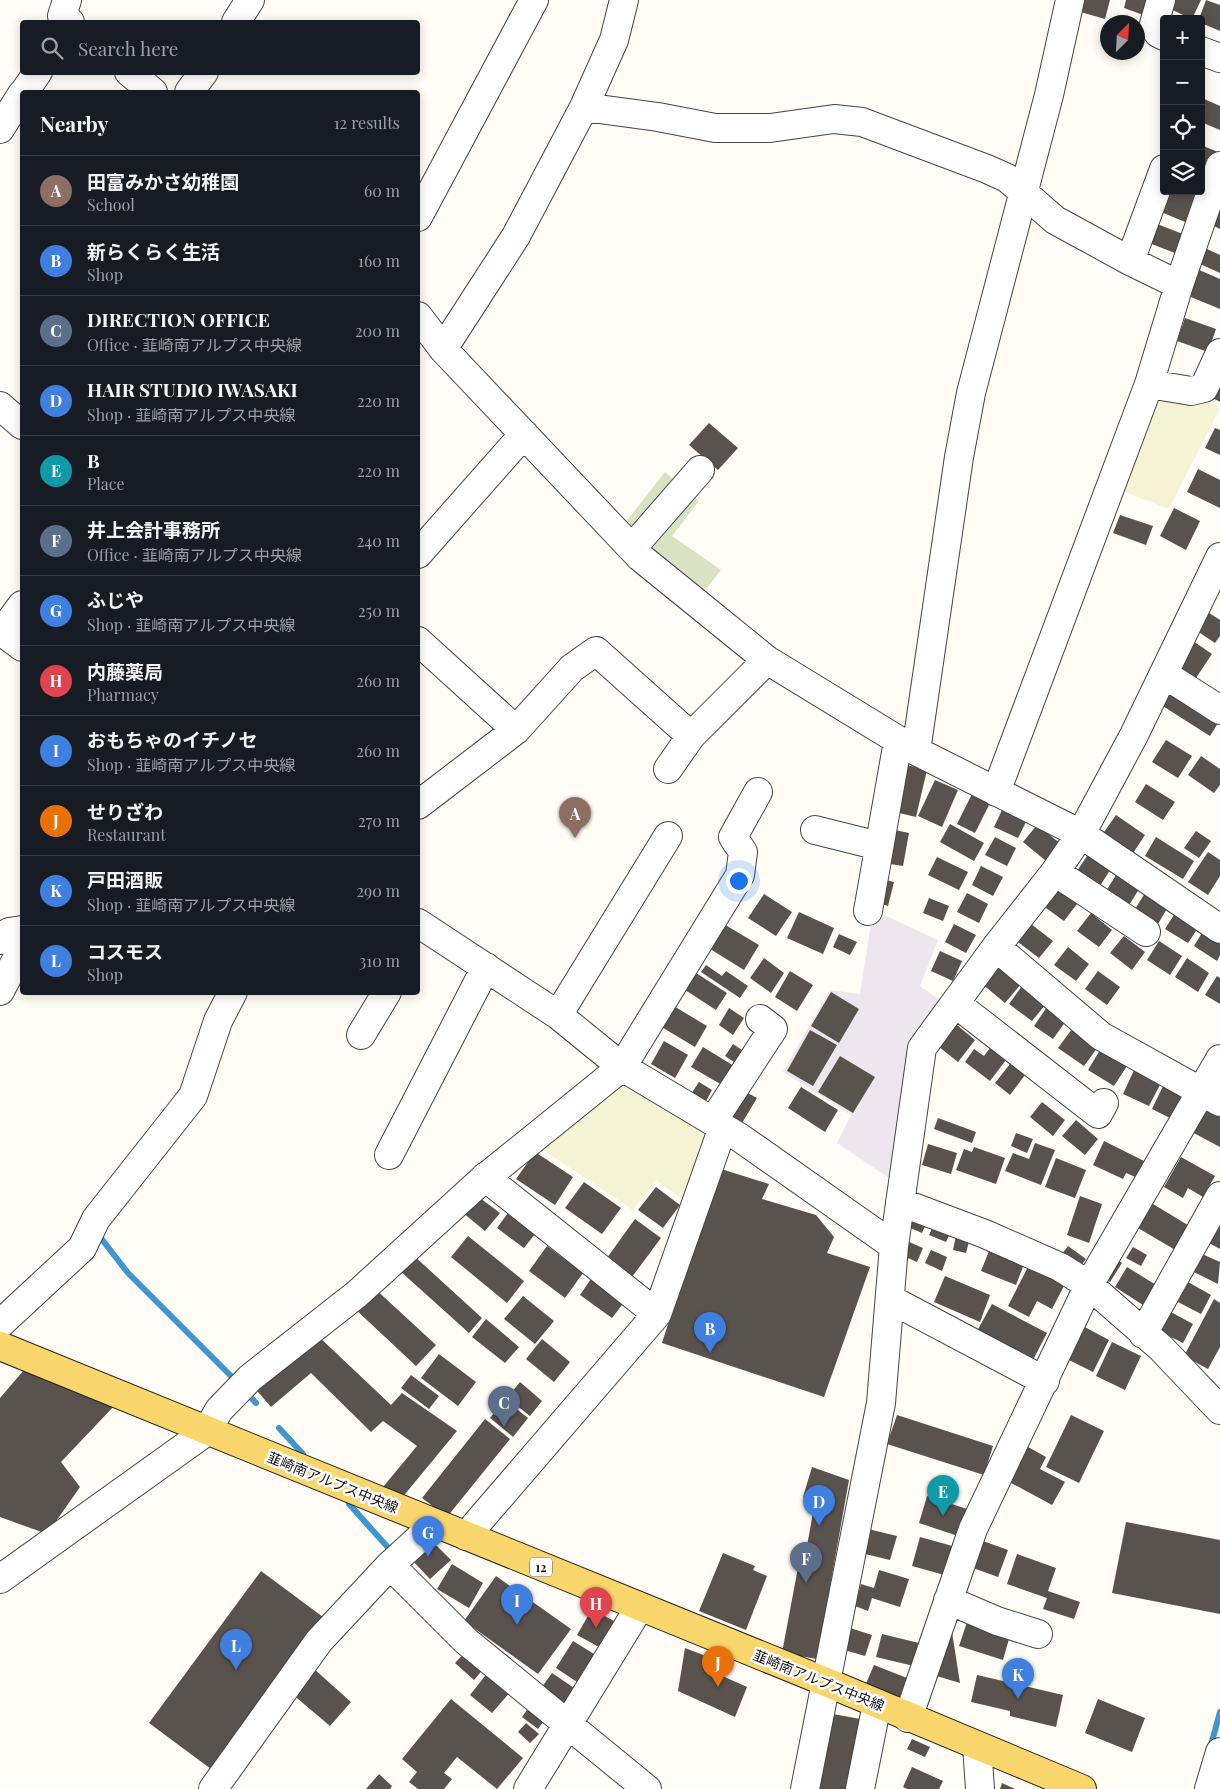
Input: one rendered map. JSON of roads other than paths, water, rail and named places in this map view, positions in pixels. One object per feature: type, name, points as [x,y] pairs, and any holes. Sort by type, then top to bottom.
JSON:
[{"type":"main road","name":"韮崎南アルプス中央線","points":[[0,1346],[639,1608],[826,1682],[908,1718],[1082,1789]]},
{"type":"street","points":[[237,20],[250,0]]},
{"type":"street","points":[[420,213],[534,0]]},
{"type":"street","points":[[443,349],[516,236],[584,107],[614,40],[624,0]]},
{"type":"street","points":[[868,911],[879,846],[907,746],[971,393],[1049,96],[1070,0]]},
{"type":"street","points":[[1160,34],[1154,24],[1162,0]]},
{"type":"street","points":[[25,90],[36,75]]},
{"type":"street","points":[[133,75],[151,90]]},
{"type":"street","points":[[190,90],[202,75]]},
{"type":"street","points":[[0,129],[20,98]]},
{"type":"street","points":[[584,107],[658,117],[715,128],[770,128],[834,119],[862,122],[987,168],[1006,178],[1055,220],[1179,285]]},
{"type":"street","points":[[996,792],[1149,384],[1179,285],[1218,178]]},
{"type":"street","points":[[1130,261],[1160,180]]},
{"type":"street","points":[[420,319],[443,349],[632,548],[767,660],[907,746],[1081,834],[1220,929]]},
{"type":"street","points":[[1149,384],[1191,391],[1204,388],[1220,353]]},
{"type":"street","points":[[0,406],[20,423]]},
{"type":"street","points":[[420,552],[524,434]]},
{"type":"street","points":[[632,548],[700,470]]},
{"type":"street","points":[[805,1789],[881,1403],[894,1246],[922,1048],[996,947],[1056,872],[1081,834],[1134,735],[1220,557]]},
{"type":"street","points":[[8,637],[20,610]]},
{"type":"street","points":[[420,643],[516,730]]},
{"type":"street","points":[[420,803],[516,730],[572,668],[596,650],[691,736]]},
{"type":"street","points":[[668,769],[691,736],[767,660]]},
{"type":"street","points":[[1164,674],[1220,710]]},
{"type":"street","points":[[0,1579],[207,1431],[219,1410],[241,1387],[356,1294],[485,1177],[622,1067],[740,875],[743,852],[733,837],[758,792]]},
{"type":"street","points":[[815,830],[879,846]]},
{"type":"street","points":[[558,1015],[668,836]]},
{"type":"street","points":[[1056,872],[1146,932]]},
{"type":"street","points":[[0,940],[10,932],[20,930]]},
{"type":"street","points":[[421,932],[486,967],[558,1015],[622,1067],[718,1124],[894,1246]]},
{"type":"street","points":[[996,947],[1100,1036],[1211,1097]]},
{"type":"street","points":[[0,991],[20,953]]},
{"type":"street","points":[[389,1155],[486,967]]},
{"type":"street","points":[[0,1324],[82,1248],[96,1219],[193,1096],[218,1021],[231,995]]},
{"type":"street","points":[[361,1035],[385,995]]},
{"type":"street","points":[[955,1002],[1098,1114],[1104,1102]]},
{"type":"street","points":[[466,1536],[657,1314],[718,1124],[773,1029],[760,1019]]},
{"type":"street","points":[[908,1718],[973,1529],[1045,1381],[1088,1285],[1211,1097],[1220,1060]]},
{"type":"street","points":[[485,1177],[657,1314]]},
{"type":"street","points":[[1143,1334],[1220,1196]]},
{"type":"street","points":[[900,1202],[985,1234],[1052,1263],[1088,1285],[1161,1348],[1220,1410]]},
{"type":"street","points":[[890,1299],[1045,1381]]},
{"type":"street","points":[[213,1789],[320,1641],[396,1560],[435,1524]]},
{"type":"street","points":[[396,1560],[466,1641],[572,1719],[647,1789]]},
{"type":"street","points":[[948,1600],[997,1621],[1038,1634]]},
{"type":"street","points":[[528,1789],[639,1608]]},
{"type":"street","points":[[860,1789],[877,1704]]},
{"type":"street","points":[[977,1746],[980,1789]]},
{"type":"street","points":[[1209,1789],[1220,1752]]},
{"type":"waterway","points":[[97,1233],[128,1273],[237,1382]]},
{"type":"waterway","points":[[245,1391],[256,1403]]},
{"type":"waterway","points":[[279,1428],[303,1454]]},
{"type":"waterway","points":[[349,1504],[393,1553]]},
{"type":"waterway","points":[[1210,1749],[1220,1712]]},
{"type":"place","name":"田富みかさ幼稚園","points":[[575,838]]},
{"type":"place","name":"新らくらく生活","points":[[710,1353]]},
{"type":"place","name":"DIRECTION OFFICE","points":[[504,1427]]},
{"type":"place","name":"B","points":[[943,1516]]},
{"type":"place","name":"HAIR STUDIO IWASAKI","points":[[819,1526]]},
{"type":"place","name":"ふじや","points":[[428,1557]]},
{"type":"place","name":"井上会計事務所","points":[[806,1583]]},
{"type":"place","name":"おもちゃのイチノセ","points":[[517,1625]]},
{"type":"place","name":"内藤薬局","points":[[596,1628]]},
{"type":"place","name":"コスモス","points":[[236,1670]]},
{"type":"place","name":"せりざわ","points":[[718,1687]]},
{"type":"place","name":"戸田酒販","points":[[1018,1699]]}]
